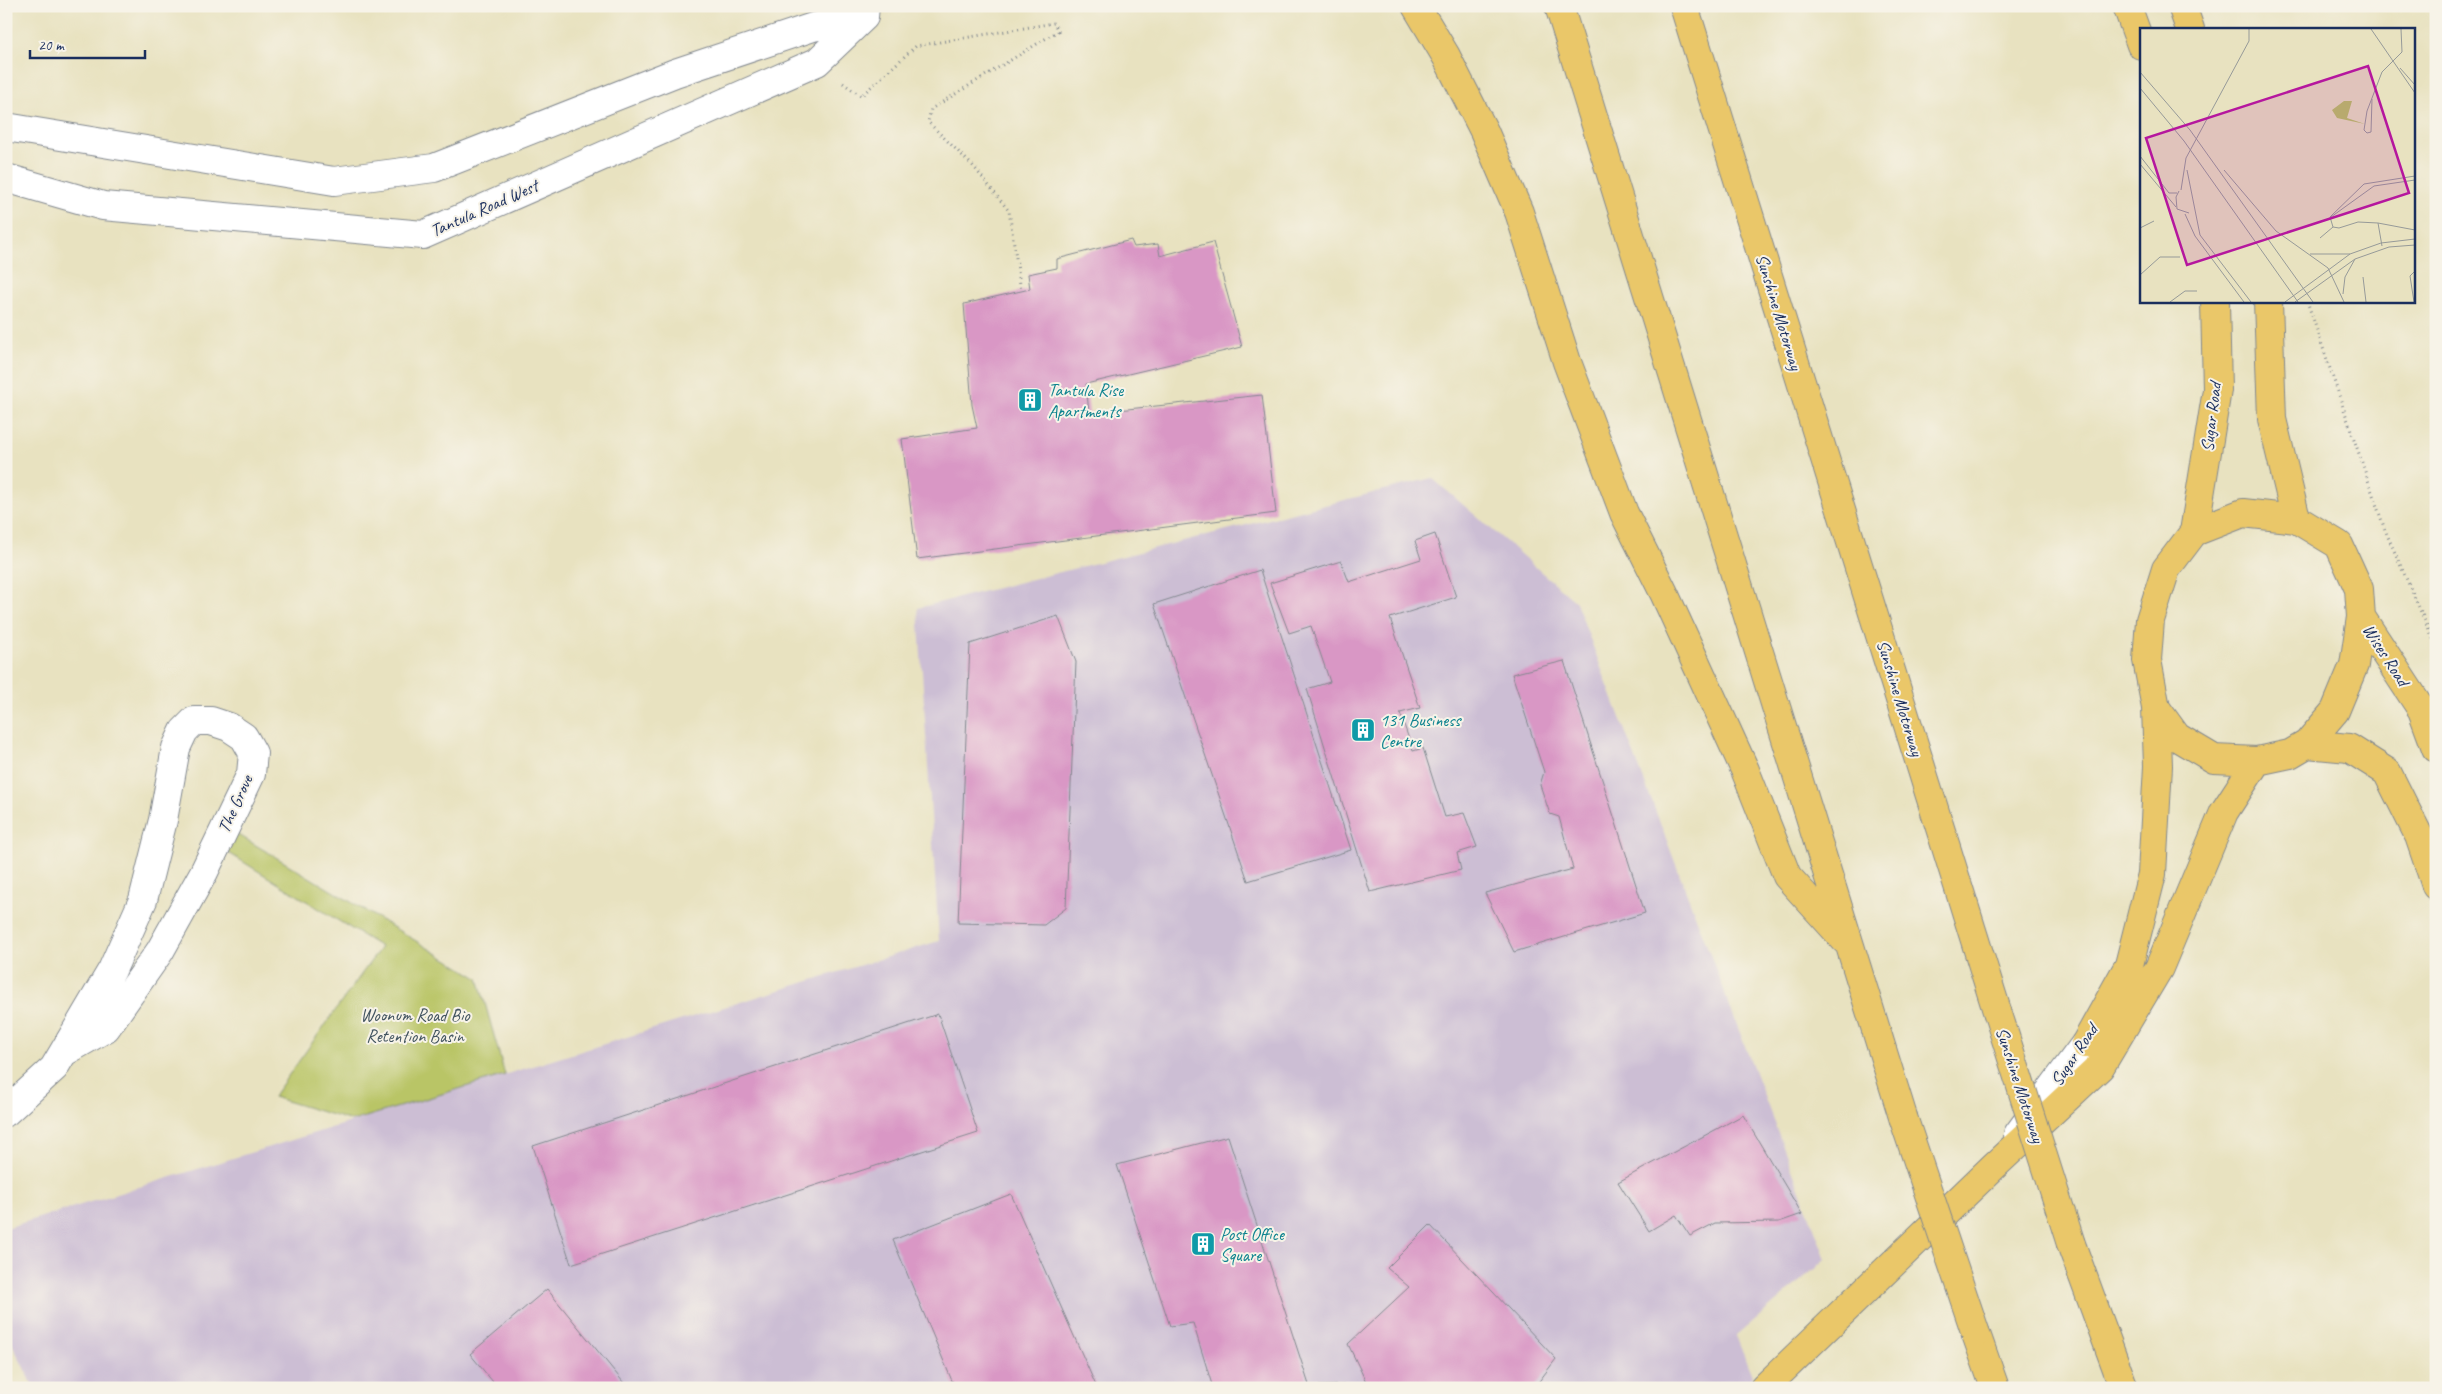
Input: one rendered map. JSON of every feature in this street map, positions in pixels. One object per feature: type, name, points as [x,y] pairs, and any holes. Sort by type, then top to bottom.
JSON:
[{"type":"main road","points":[[1416,6],[1446,56],[1484,131],[1519,212],[1567,362],[1620,504],[1664,593],[1745,770],[1787,876],[1851,947]]},
{"type":"main road","points":[[1559,6],[1904,1117],[1995,1388]]},
{"type":"main road","name":"Sunshine Motorway","points":[[1684,6],[2071,1244],[2124,1388]]},
{"type":"main road","points":[[2127,6],[2140,42]]},
{"type":"main road","points":[[2182,6],[2190,28]]},
{"type":"main road","name":"Sugar Road","points":[[2085,1044],[2129,965],[2152,874],[2158,766],[2156,708],[2147,660],[2150,620],[2166,569],[2194,532],[2217,390],[2215,302]]},
{"type":"main road","points":[[2268,302],[2272,418],[2296,518]]},
{"type":"main road","points":[[2156,708],[2177,737],[2214,759],[2257,761],[2290,754],[2307,744],[2334,711],[2354,665],[2361,617],[2358,589],[2339,545],[2296,518],[2243,513],[2194,532]]},
{"type":"main road","name":"Wises Road","points":[[2361,617],[2422,710],[2436,748]]},
{"type":"main road","points":[[2307,744],[2349,748],[2387,772],[2419,836],[2436,886]]},
{"type":"main road","points":[[1993,1167],[2100,1067],[2159,968],[2224,812],[2257,761]]},
{"type":"main road","name":"Sugar Road","points":[[1764,1388],[1993,1167]]},
{"type":"street","name":"Tantula Road West","points":[[6,178],[103,206],[423,235],[817,62],[864,12]]},
{"type":"street","name":"Tantula Road West","points":[[6,127],[334,181],[398,173],[434,168],[675,73],[813,26],[864,12]]},
{"type":"street","name":"The Grove","points":[[6,1112],[54,1068],[66,1051],[112,970],[143,900],[163,820],[176,748],[184,731],[194,721],[211,721],[229,727],[244,737],[253,753],[251,774],[204,872],[160,951],[106,1028],[66,1051]]},
{"type":"street","name":"Sugar Road","points":[[1993,1167],[2085,1044]]},
{"type":"path","points":[[817,62],[861,96],[916,46],[1054,23],[1058,31],[931,109],[928,122],[974,167],[1009,211],[1021,291]]},
{"type":"path","points":[[2307,302],[2385,530],[2436,646]]},
{"type":"shaded area","points":[[1432,478],[1576,602],[1826,1259],[1736,1336],[1757,1388],[34,1388],[6,1332],[6,1228],[939,941],[918,608]]},
{"type":"green space","name":"Woonum Road Bio Retention Basin","points":[[222,825],[478,978],[505,1075],[352,1121],[273,1097],[381,947],[211,842]]},
{"type":"building","name":"Tantula Rise Apartments","points":[[1131,240],[1134,247],[1158,244],[1160,256],[1213,242],[1242,347],[1086,384],[1089,413],[1262,395],[1276,513],[917,559],[902,439],[977,428],[972,405],[964,304],[1030,289],[1028,274],[1057,268],[1057,259]]},
{"type":"building","name":"131 Business Centre","points":[[1435,534],[1456,597],[1390,618],[1420,708],[1400,713],[1413,751],[1423,748],[1445,817],[1464,813],[1477,847],[1457,853],[1461,870],[1370,892],[1307,689],[1330,682],[1311,626],[1289,633],[1270,583],[1341,561],[1349,582],[1421,559],[1415,541]]},
{"type":"building","points":[[1260,570],[1351,850],[1248,881],[1154,604]]},
{"type":"building","points":[[1058,616],[1076,662],[1066,908],[1044,925],[958,923],[970,644]]},
{"type":"building","points":[[1564,661],[1645,913],[1514,952],[1485,893],[1573,869],[1559,817],[1550,814],[1540,785],[1544,772],[1512,674]]},
{"type":"building","points":[[938,1014],[978,1133],[571,1264],[533,1146]]},
{"type":"building","points":[[1743,1115],[1802,1214],[1779,1222],[1715,1223],[1690,1236],[1676,1215],[1649,1231],[1618,1182]]},
{"type":"building","name":"Post Office Square","points":[[1228,1136],[1310,1388],[1213,1388],[1193,1323],[1170,1326],[1117,1165]]},
{"type":"building","points":[[1011,1194],[1097,1388],[955,1388],[893,1240]]},
{"type":"building","points":[[1430,1225],[1556,1359],[1534,1388],[1369,1388],[1348,1344],[1409,1287],[1387,1268]]},
{"type":"building","points":[[547,1289],[628,1388],[498,1388],[470,1354]]},
{"type":"building","points":[[1346,1385],[1347,1388],[1319,1388],[1319,1386]]},
{"type":"place","name":"Tantula Rise Apartments","points":[[1030,400]]},
{"type":"place","name":"131 Business Centre","points":[[1363,730]]},
{"type":"place","name":"Post Office Square","points":[[1203,1244]]}]
